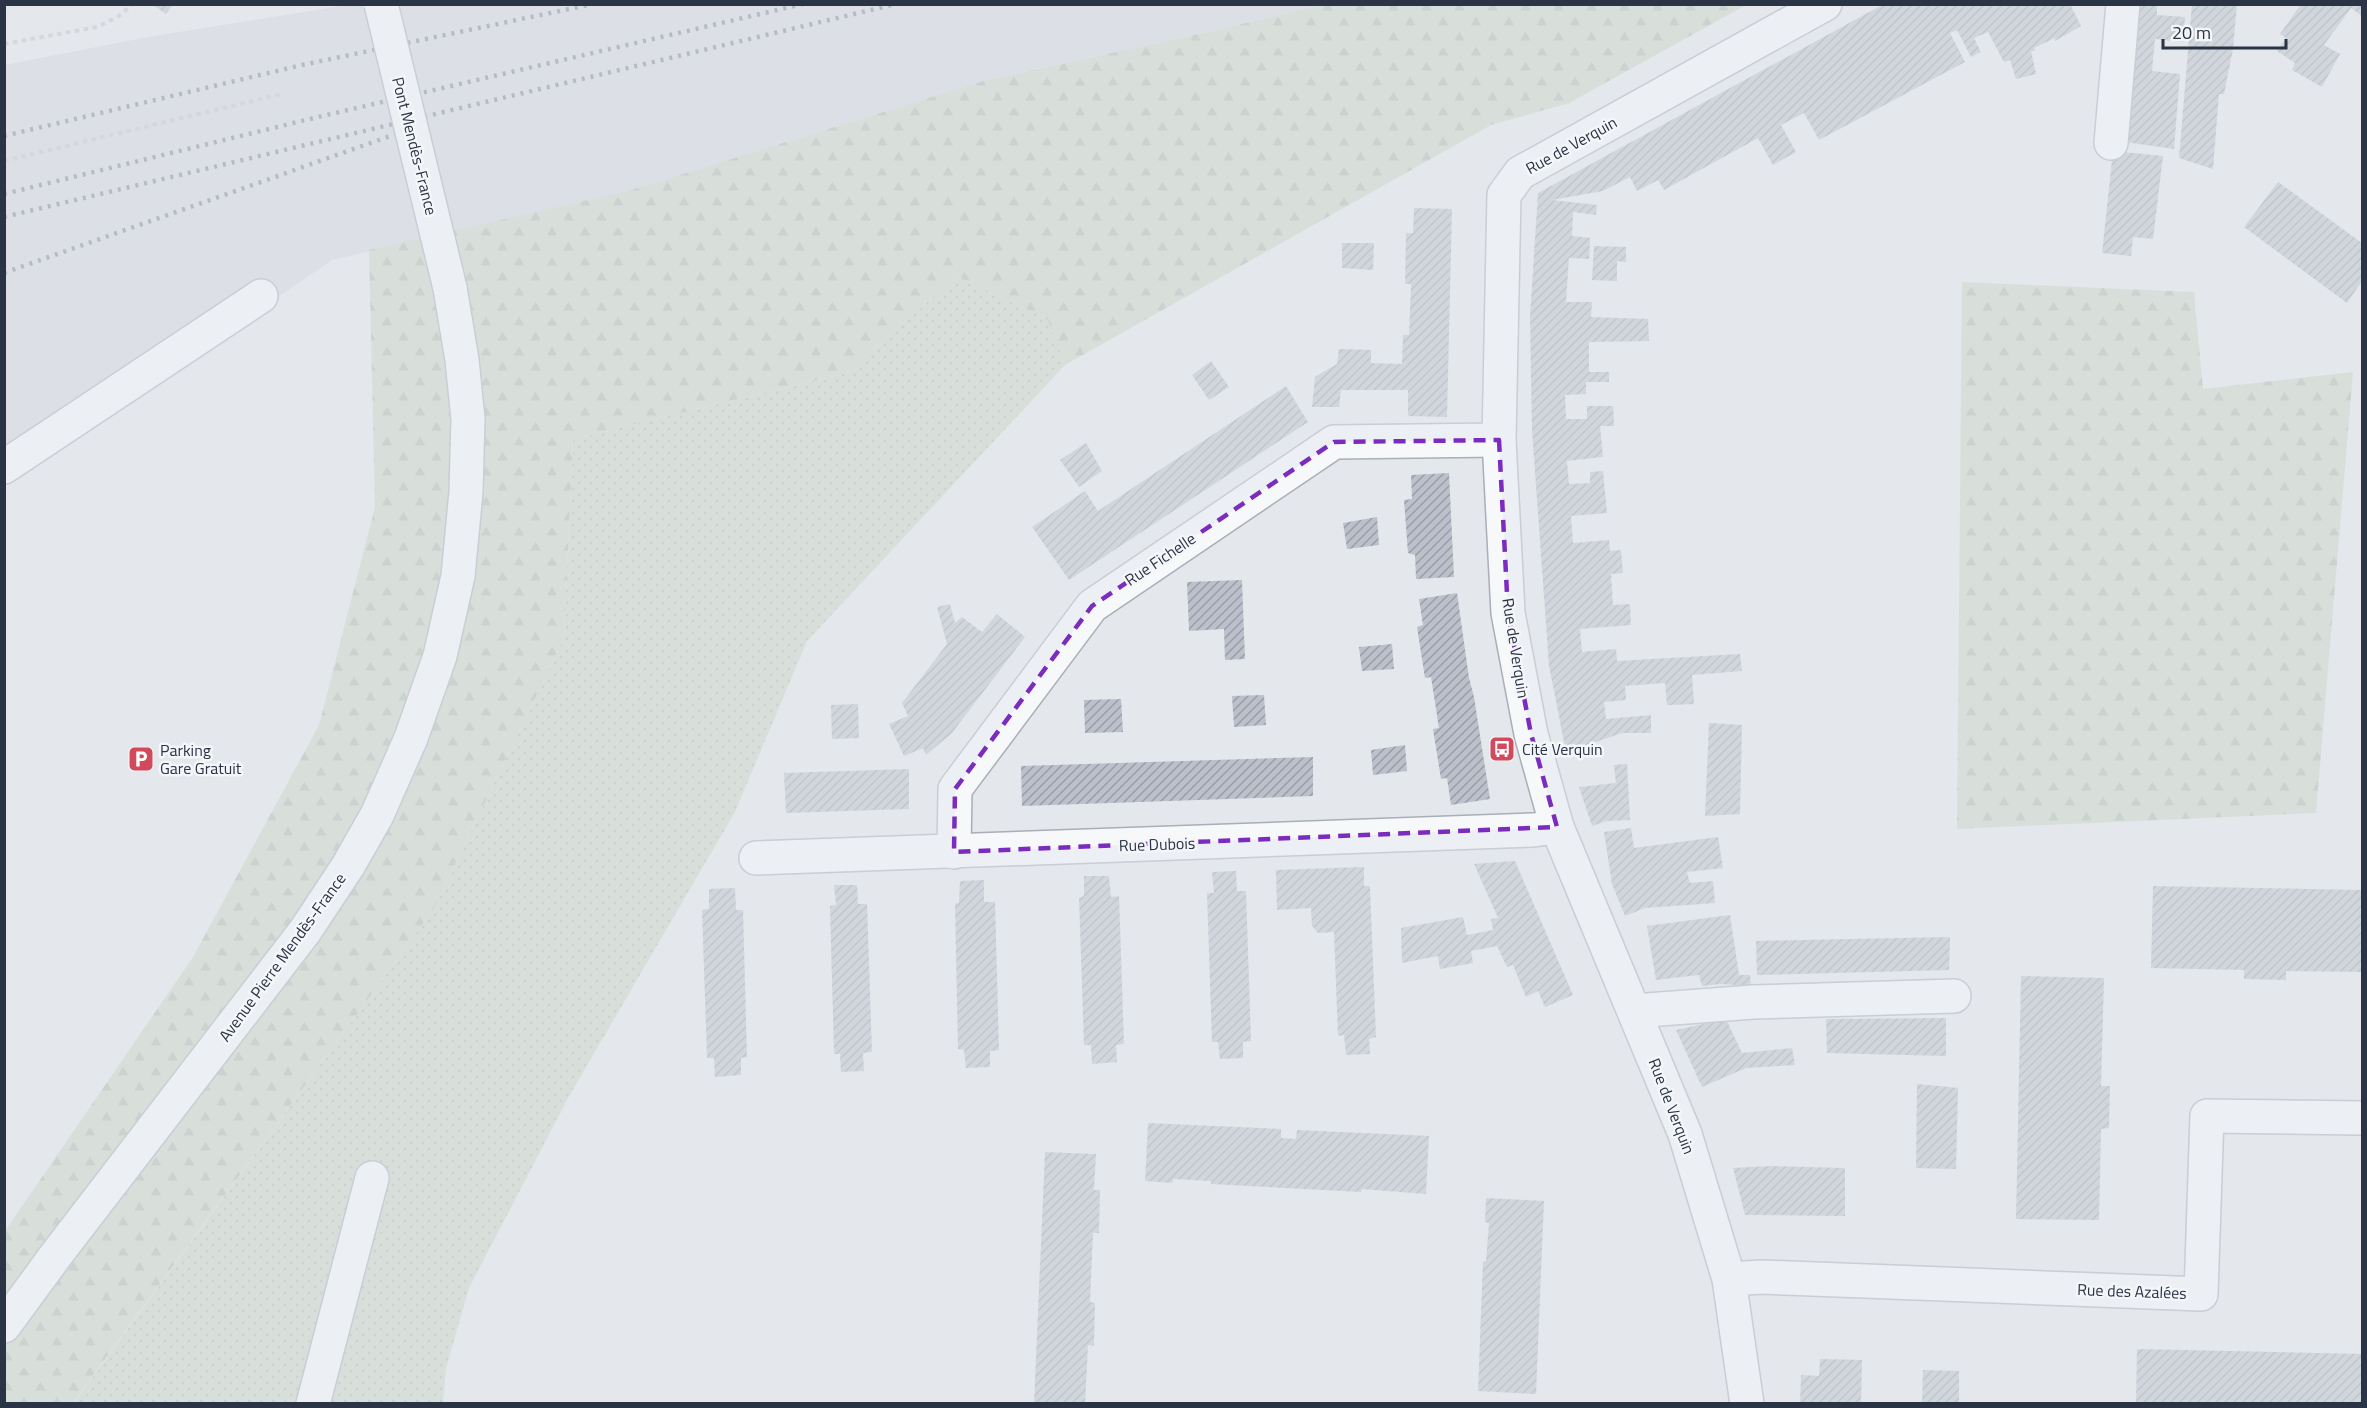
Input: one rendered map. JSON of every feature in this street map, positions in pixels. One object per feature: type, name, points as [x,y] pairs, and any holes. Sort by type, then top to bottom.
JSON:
[{"type":"street","name":"Pont Mendès-France","points":[[381,4],[450,288]]},
{"type":"street","name":"Rue de Verquin","points":[[1747,1404],[1729,1279],[1685,1134],[1557,827],[1531,734],[1508,613],[1499,440],[1504,195],[1520,173],[1825,4]]},
{"type":"street","points":[[2111,143],[2123,4]]},
{"type":"street","name":"Avenue Pierre Mendès-France","points":[[4,1326],[305,931],[366,836],[411,738],[440,656],[458,576],[466,492],[468,418],[462,360],[450,288]]},
{"type":"street","points":[[4,467],[261,296]]},
{"type":"street","name":"Rue Fichelle","points":[[954,852],[956,789],[1092,606],[1334,442],[1499,440]]},
{"type":"street","name":"Rue Dubois","points":[[756,858],[1533,830],[1557,827]]},
{"type":"street","points":[[1634,1011],[1753,1002],[1954,996]]},
{"type":"street","name":"Rue des Azalées","points":[[1729,1279],[1762,1276],[2201,1294],[2207,1116],[2362,1118]]},
{"type":"street","points":[[313,1404],[372,1178]]},
{"type":"path","points":[[4,44],[97,27],[120,16],[133,4]]},
{"type":"path","points":[[4,161],[281,94]]},
{"type":"highlighted area","points":[[1499,440],[1508,613],[1531,734],[1557,827],[954,852],[955,789],[1092,606],[1334,442]]},
{"type":"shaded area","points":[[347,5],[1321,5],[983,81],[631,190],[332,260],[5,483],[5,65],[148,37]]},
{"type":"green space","points":[[1321,5],[1746,5],[1569,103],[1491,125],[1065,365],[1048,320],[957,276],[846,373],[573,439],[564,638],[433,910],[73,1403],[5,1404],[5,1231],[193,957],[319,725],[375,507],[369,250],[631,190],[983,81]]},
{"type":"green space","points":[[957,276],[1049,320],[1065,365],[807,641],[735,812],[568,1098],[469,1288],[446,1368],[443,1403],[73,1404],[433,910],[564,638],[573,439],[846,373]]},
{"type":"green space","points":[[1962,282],[2194,292],[2203,389],[2353,372],[2316,813],[1957,829]]},
{"type":"building","points":[[152,4],[173,4],[166,14]]},
{"type":"building","points":[[1884,4],[2070,4],[2081,26],[2055,41],[2055,38],[2034,48],[2035,51],[2031,51],[2036,74],[2016,79],[2010,60],[2004,62],[1988,32],[1974,38],[1981,52],[1971,57],[1957,30],[1950,33],[1965,62],[1819,140],[1804,113],[1781,125],[1796,152],[1773,165],[1758,138],[1664,190],[1658,180],[1637,191],[1630,177],[1603,191],[1552,200],[1597,205],[1596,215],[1573,212],[1572,236],[1590,238],[1589,259],[1569,258],[1566,302],[1592,302],[1591,317],[1648,319],[1649,341],[1589,342],[1589,372],[1609,372],[1609,382],[1586,382],[1586,394],[1565,395],[1566,419],[1587,419],[1587,406],[1613,406],[1614,426],[1600,426],[1603,457],[1567,461],[1569,484],[1590,483],[1590,472],[1603,471],[1607,513],[1571,516],[1573,543],[1609,540],[1610,551],[1621,550],[1623,573],[1611,574],[1613,605],[1630,604],[1631,625],[1580,629],[1582,652],[1616,649],[1617,661],[1740,654],[1742,671],[1692,675],[1694,704],[1667,705],[1665,683],[1625,686],[1626,700],[1604,702],[1606,719],[1651,715],[1651,733],[1622,733],[1566,752],[1549,666],[1532,430],[1530,317],[1538,193]]},
{"type":"building","points":[[2129,4],[2157,4],[2157,15],[2185,17],[2183,42],[2155,39],[2152,71],[2180,74],[2174,149],[2118,141]]},
{"type":"building","points":[[2192,4],[2237,4],[2233,49],[2224,94],[2219,94],[2213,169],[2179,158]]},
{"type":"building","points":[[2301,4],[2362,4],[2362,16],[2351,8],[2324,45],[2340,54],[2322,87],[2292,70],[2295,63],[2277,51],[2286,38],[2280,34]]},
{"type":"building","points":[[2113,151],[2163,156],[2153,239],[2133,237],[2131,256],[2102,253]]},
{"type":"building","points":[[2278,182],[2362,243],[2362,281],[2347,303],[2244,227]]},
{"type":"building","points":[[1414,208],[1452,209],[1447,417],[1408,416],[1408,390],[1341,390],[1339,407],[1312,407],[1315,377],[1337,364],[1339,349],[1371,350],[1371,363],[1402,364],[1403,335],[1409,335],[1411,284],[1405,284],[1406,233],[1413,233]]},
{"type":"building","points":[[1342,243],[1374,243],[1373,270],[1342,268]]},
{"type":"building","points":[[1594,246],[1626,247],[1626,262],[1617,261],[1617,281],[1592,280]]},
{"type":"building","points":[[1211,361],[1229,387],[1209,400],[1192,375]]},
{"type":"building","points":[[1286,386],[1308,422],[1069,580],[1032,527],[1085,491],[1098,511]]},
{"type":"building","points":[[1086,443],[1102,471],[1079,487],[1060,460]]},
{"type":"building","points":[[1449,473],[1454,577],[1416,579],[1415,555],[1408,553],[1404,500],[1412,499],[1411,475]]},
{"type":"building","points":[[1377,517],[1379,545],[1347,549],[1343,523]]},
{"type":"building","points":[[1242,580],[1245,659],[1225,660],[1224,629],[1189,631],[1187,582]]},
{"type":"building","points":[[1457,593],[1490,799],[1451,805],[1447,778],[1441,779],[1433,729],[1439,728],[1431,677],[1425,678],[1417,627],[1423,625],[1419,599]]},
{"type":"building","points":[[950,604],[955,623],[962,617],[982,632],[997,614],[1025,637],[952,733],[926,755],[923,748],[904,756],[889,724],[908,716],[902,703],[947,644],[937,607]]},
{"type":"building","points":[[1392,644],[1394,669],[1362,671],[1359,647]]},
{"type":"building","points":[[1264,695],[1266,725],[1234,727],[1232,696]]},
{"type":"building","points":[[1121,699],[1123,732],[1085,733],[1084,700]]},
{"type":"building","points":[[858,704],[859,738],[832,739],[831,705]]},
{"type":"building","points":[[1709,723],[1742,725],[1740,814],[1705,816]]},
{"type":"building","points":[[1405,745],[1407,771],[1373,775],[1371,750]]},
{"type":"building","points":[[1313,757],[1313,796],[1022,806],[1021,766]]},
{"type":"building","points":[[1627,764],[1630,820],[1607,821],[1592,826],[1579,787],[1616,783],[1614,765]]},
{"type":"building","points":[[909,769],[909,809],[786,813],[784,773]]},
{"type":"building","points":[[1631,828],[1634,848],[1718,837],[1723,868],[1687,872],[1690,883],[1713,881],[1715,903],[1645,908],[1625,916],[1612,884],[1604,832]]},
{"type":"building","points":[[1515,861],[1573,995],[1545,1007],[1538,991],[1526,997],[1513,965],[1507,967],[1497,946],[1471,951],[1473,963],[1440,969],[1438,956],[1402,963],[1401,928],[1463,917],[1467,935],[1493,930],[1491,919],[1498,918],[1474,864]]},
{"type":"building","points":[[1364,867],[1364,886],[1370,886],[1376,1037],[1369,1039],[1370,1054],[1346,1055],[1344,1035],[1338,1036],[1334,932],[1318,933],[1312,926],[1311,908],[1277,910],[1276,870]]},
{"type":"building","points":[[1236,871],[1237,891],[1246,891],[1251,1041],[1243,1042],[1243,1058],[1220,1059],[1218,1042],[1212,1042],[1207,893],[1214,893],[1212,872]]},
{"type":"building","points":[[1084,876],[1109,876],[1111,897],[1119,896],[1124,1044],[1116,1045],[1117,1062],[1092,1064],[1091,1045],[1084,1045],[1079,898],[1084,896]]},
{"type":"building","points":[[984,880],[984,902],[995,902],[999,1050],[990,1051],[990,1067],[966,1068],[964,1050],[958,1049],[955,904],[959,903],[960,881]]},
{"type":"building","points":[[834,885],[857,885],[858,904],[867,904],[872,1052],[863,1053],[864,1071],[841,1072],[840,1054],[834,1054],[830,906],[836,905]]},
{"type":"building","points":[[2153,886],[2362,890],[2362,972],[2286,971],[2286,980],[2244,979],[2244,970],[2151,968]]},
{"type":"building","points":[[735,888],[736,910],[743,910],[747,1057],[741,1058],[741,1075],[715,1077],[714,1058],[707,1058],[702,910],[709,909],[709,889]]},
{"type":"building","points":[[1730,915],[1739,975],[1750,975],[1751,986],[1720,984],[1702,986],[1699,975],[1656,980],[1647,926]]},
{"type":"building","points":[[1950,937],[1949,970],[1757,975],[1756,941]]},
{"type":"building","points":[[2021,976],[2104,978],[2101,1086],[2110,1086],[2109,1128],[2101,1129],[2099,1220],[2016,1219]]},
{"type":"building","points":[[1946,1018],[1946,1056],[1827,1053],[1826,1019]]},
{"type":"building","points":[[1726,1019],[1742,1053],[1792,1048],[1795,1065],[1746,1068],[1702,1087],[1676,1030]]},
{"type":"building","points":[[1917,1084],[1958,1088],[1956,1169],[1916,1168]]},
{"type":"building","points":[[1148,1123],[1281,1129],[1281,1138],[1296,1139],[1297,1130],[1429,1136],[1426,1194],[1362,1189],[1361,1192],[1211,1184],[1211,1181],[1173,1179],[1172,1183],[1145,1181]]},
{"type":"building","points":[[1045,1152],[1096,1154],[1094,1190],[1100,1190],[1099,1233],[1093,1233],[1090,1302],[1095,1303],[1094,1346],[1088,1345],[1085,1404],[1034,1404]]},
{"type":"building","points":[[1772,1166],[1845,1168],[1845,1216],[1745,1215],[1733,1168]]},
{"type":"building","points":[[1486,1198],[1544,1201],[1536,1394],[1478,1391],[1483,1262],[1486,1261],[1489,1223],[1485,1222]]},
{"type":"building","points":[[2137,1349],[2362,1354],[2362,1404],[2136,1404]]},
{"type":"building","points":[[1820,1359],[1862,1360],[1861,1404],[1800,1404],[1801,1375],[1819,1376]]},
{"type":"building","points":[[1923,1370],[1959,1371],[1959,1404],[1922,1404]]},
{"type":"railway","points":[[4,136],[302,65],[593,4]]},
{"type":"railway","points":[[4,194],[318,117],[803,4]]},
{"type":"railway","points":[[4,217],[896,4]]},
{"type":"railway","points":[[4,273],[413,128]]},
{"type":"place","name":"Cité Verquin","points":[[1502,749]]},
{"type":"place","name":"Parking Gare Gratuit","points":[[141,759]]}]
